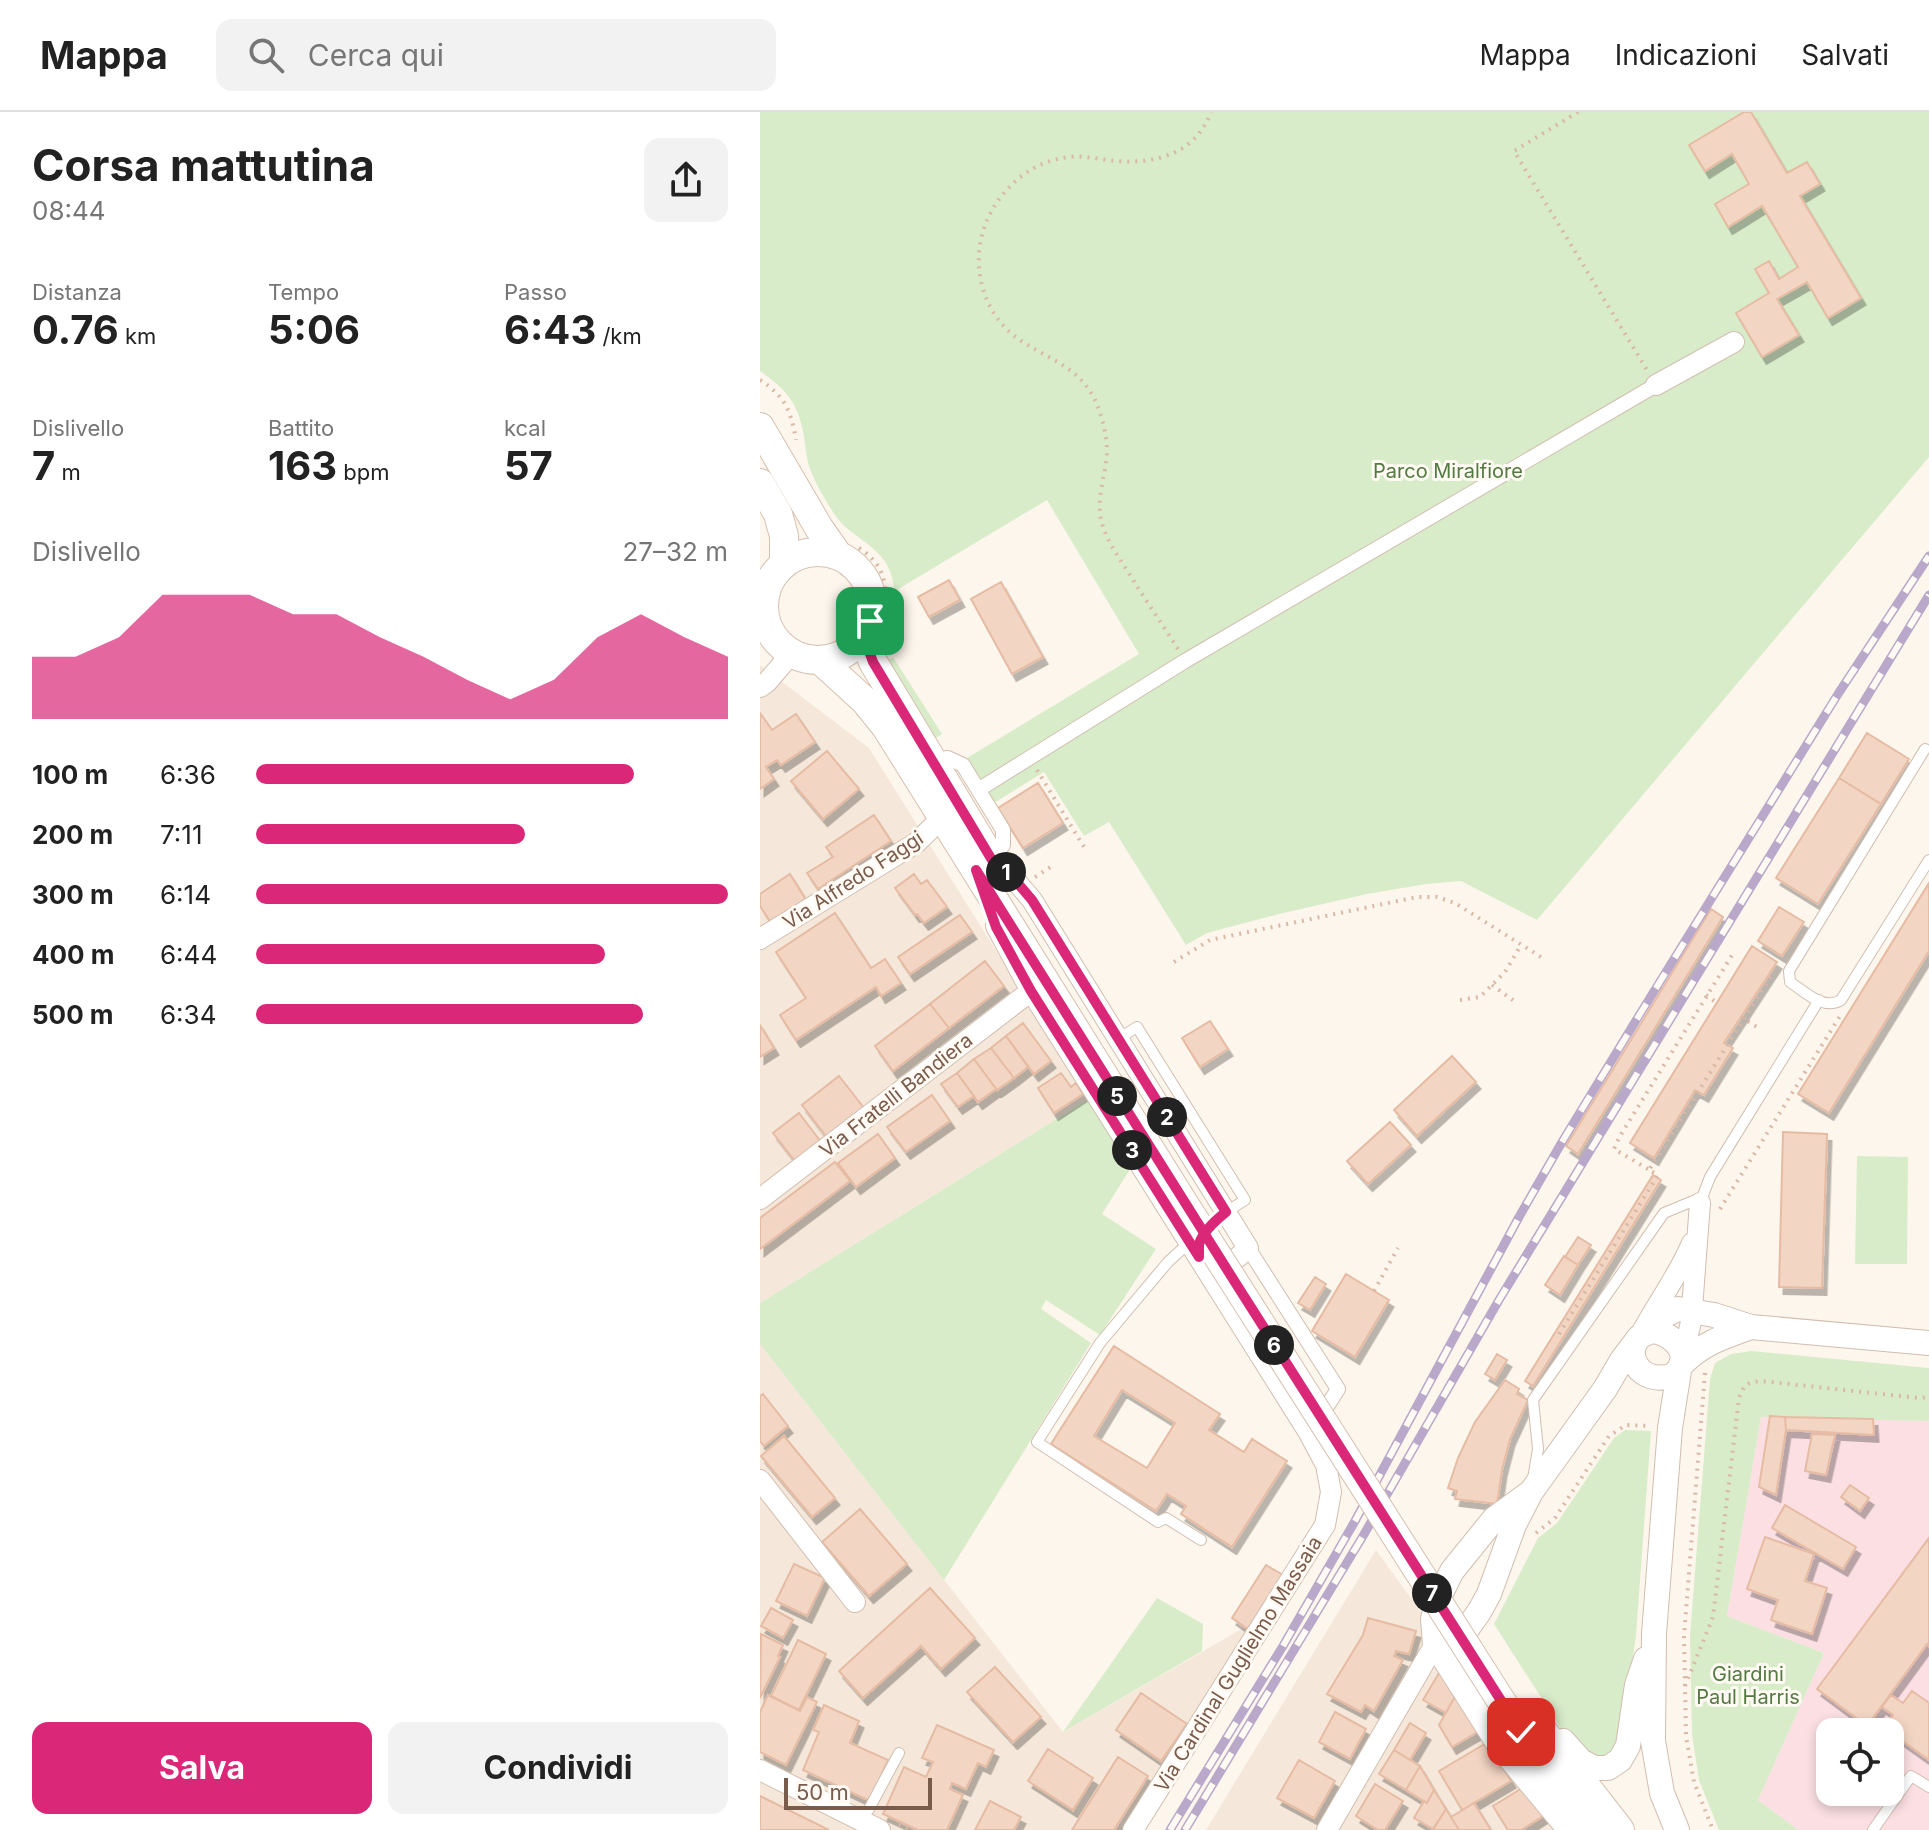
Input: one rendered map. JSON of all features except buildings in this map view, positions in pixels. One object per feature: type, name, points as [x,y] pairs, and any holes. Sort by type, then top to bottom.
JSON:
[{"type":"main road","points":[[760,427],[819,528],[848,552],[852,563],[863,575],[870,589],[870,621],[876,634],[873,662],[932,760],[984,865],[1594,1830]]},
{"type":"main road","points":[[760,483],[778,514],[784,536],[764,607],[763,620],[772,634],[792,653],[820,660],[837,657],[876,634]]},
{"type":"main road","points":[[772,576],[796,557],[810,552],[848,552]]},
{"type":"main road","points":[[820,660],[865,701],[886,727],[943,817],[984,865]]},
{"type":"main road","points":[[1528,1727],[1620,1830]]},
{"type":"street","points":[[978,790],[1185,661],[1734,342]]},
{"type":"street","points":[[760,687],[792,653]]},
{"type":"street","points":[[932,760],[948,758],[963,765],[1003,830],[1003,845],[984,865],[1015,880],[1032,900],[1338,1389],[1309,1433]]},
{"type":"street","name":"Via Alfredo Faggi","points":[[760,939],[916,843],[943,817]]},
{"type":"street","name":"Via Cardinal Guglielmo Massaia","points":[[984,865],[996,927],[1031,991],[1309,1433],[1326,1465],[1331,1492],[1325,1525],[1133,1830]]},
{"type":"street","name":"Via Fratelli Bandiera","points":[[760,1199],[1031,991]]},
{"type":"street","points":[[1677,1830],[1662,1793],[1653,1741],[1662,1427],[1659,1396],[1647,1375],[1634,1362],[1633,1352],[1682,1265],[1709,1206]]},
{"type":"street","points":[[1226,1212],[1194,1250],[1214,1264],[1226,1264],[1237,1260],[1248,1248]]},
{"type":"street","points":[[1662,1427],[1681,1364],[1692,1310],[1697,1232]]},
{"type":"street","points":[[1327,1830],[1435,1644],[1467,1629],[1479,1612],[1489,1594],[1514,1525],[1531,1492],[1605,1389],[1622,1360],[1661,1317],[1678,1309],[1692,1310],[1751,1327],[1927,1342]]},
{"type":"street","points":[[1605,1389],[1647,1375],[1668,1377],[1695,1351],[1751,1327]]},
{"type":"street","points":[[1641,1338],[1660,1333],[1671,1338],[1681,1350],[1681,1364]]},
{"type":"street","points":[[763,1491],[855,1602]]},
{"type":"street","points":[[1531,1492],[1494,1519],[1452,1571],[1438,1599],[1433,1619],[1435,1644],[1500,1746],[1570,1830]]},
{"type":"street","points":[[1528,1727],[1558,1736],[1581,1761],[1594,1768],[1608,1768],[1620,1760],[1628,1746],[1637,1685],[1654,1634]]},
{"type":"street","points":[[760,1770],[857,1825],[880,1830]]},
{"type":"lane","points":[[1925,749],[1789,971],[1790,982],[1826,1004],[1834,1005],[1841,1000],[1929,860]]},
{"type":"lane","points":[[1531,1492],[1538,1449],[1533,1400],[1664,1213],[1693,1201],[1709,1206],[1710,1177],[1819,1000]]},
{"type":"lane","points":[[1118,1039],[1137,1027],[1245,1200],[1226,1212]]},
{"type":"lane","points":[[1194,1250],[1168,1262],[1100,1343],[1037,1442],[1158,1522],[1166,1518],[1201,1540]]},
{"type":"lane","points":[[857,1825],[899,1753]]},
{"type":"lane","points":[[1873,1830],[1911,1776],[1929,1787]]},
{"type":"path","points":[[1185,661],[1107,538],[1100,515],[1100,491],[1107,454],[1104,424],[1093,396],[1075,374],[1052,357],[1019,340],[998,320],[984,294],[979,267],[981,239],[990,213],[1005,191],[1023,175],[1044,163],[1067,157],[1140,162],[1165,157],[1191,143],[1211,112]]},
{"type":"path","points":[[1578,112],[1514,151],[1656,385]]},
{"type":"path","points":[[760,380],[786,403],[794,424],[798,449]]},
{"type":"path","points":[[848,552],[869,554],[882,571],[887,592],[876,634]]},
{"type":"path","points":[[1030,758],[1084,847]]},
{"type":"path","points":[[1033,878],[1052,866]]},
{"type":"path","points":[[1174,962],[1210,940],[1417,897],[1437,897],[1455,903],[1541,957]]},
{"type":"path","points":[[1460,1000],[1480,997],[1505,972],[1521,945]]},
{"type":"path","points":[[1552,1345],[1658,1175],[1614,1149],[1620,1136],[1734,952]]},
{"type":"path","points":[[1649,1170],[1713,1062],[1772,974]]},
{"type":"path","points":[[1492,985],[1517,1003]]},
{"type":"path","points":[[1706,995],[1717,1003]]},
{"type":"path","points":[[1709,1206],[1842,1013]]},
{"type":"path","points":[[1742,1018],[1760,1029]]},
{"type":"path","points":[[1374,1291],[1398,1248]]},
{"type":"path","points":[[1707,1368],[1684,1636],[1686,1736],[1694,1782],[1713,1830]]},
{"type":"path","points":[[1685,1686],[1713,1617],[1739,1398],[1744,1387],[1750,1381],[1761,1381],[1857,1393],[1929,1397]]},
{"type":"path","points":[[1531,1540],[1537,1531],[1555,1518],[1609,1436],[1626,1425],[1662,1427]]},
{"type":"shaded area","points":[[760,665],[869,748],[1089,1099],[760,1303]]},
{"type":"shaded area","points":[[760,1344],[1063,1732],[1252,1623],[1123,1830],[760,1830]]},
{"type":"shaded area","points":[[1761,1416],[1929,1421],[1929,1830],[1798,1830],[1758,1800],[1824,1653],[1727,1616]]},
{"type":"shaded area","points":[[1376,1550],[1578,1830],[1206,1830]]},
{"type":"green space","name":"Parco Miralfiore","points":[[760,112],[1929,112],[1929,457],[1537,920],[1461,881],[1367,894],[1279,914],[1207,933],[1186,945],[1109,822],[1084,836],[1044,772],[994,803],[967,758],[1139,654],[1047,500],[895,591],[883,559],[841,522],[817,485],[809,466],[795,406],[780,387],[760,371]]},
{"type":"green space","points":[[893,657],[942,734],[930,742],[881,665]]},
{"type":"green space","points":[[1089,1099],[1132,1166],[1102,1214],[1156,1249],[1100,1335],[1046,1300],[1041,1309],[1091,1343],[944,1580],[760,1344],[760,1303]]},
{"type":"green space","points":[[1857,1156],[1908,1157],[1907,1264],[1855,1264]]},
{"type":"green space","name":"Giardini Paul Harris","points":[[1751,1351],[1929,1368],[1929,1421],[1761,1417],[1727,1616],[1824,1653],[1758,1800],[1798,1830],[1719,1830],[1699,1780],[1692,1735],[1690,1636],[1710,1379],[1715,1363],[1731,1354]]},
{"type":"green space","points":[[1625,1430],[1651,1431],[1636,1635],[1621,1743],[1605,1761],[1583,1752],[1560,1727],[1494,1624],[1538,1538],[1557,1523],[1614,1438]]},
{"type":"green space","points":[[1157,1598],[1203,1624],[1202,1651],[1063,1732]]},
{"type":"railway","points":[[1170,1830],[1283,1646],[1355,1521],[1562,1142],[1838,694],[1929,556]]},
{"type":"railway","points":[[1185,1830],[1363,1536],[1499,1300],[1929,595]]},
{"type":"route","points":[[870,621],[863,635],[873,662],[992,860],[1032,900],[1226,1212],[1214,1223],[1207,1232],[1199,1244],[1199,1257],[1031,991],[996,927],[976,870],[1178,1194],[1227,1271],[1324,1424],[1521,1732]]}]
